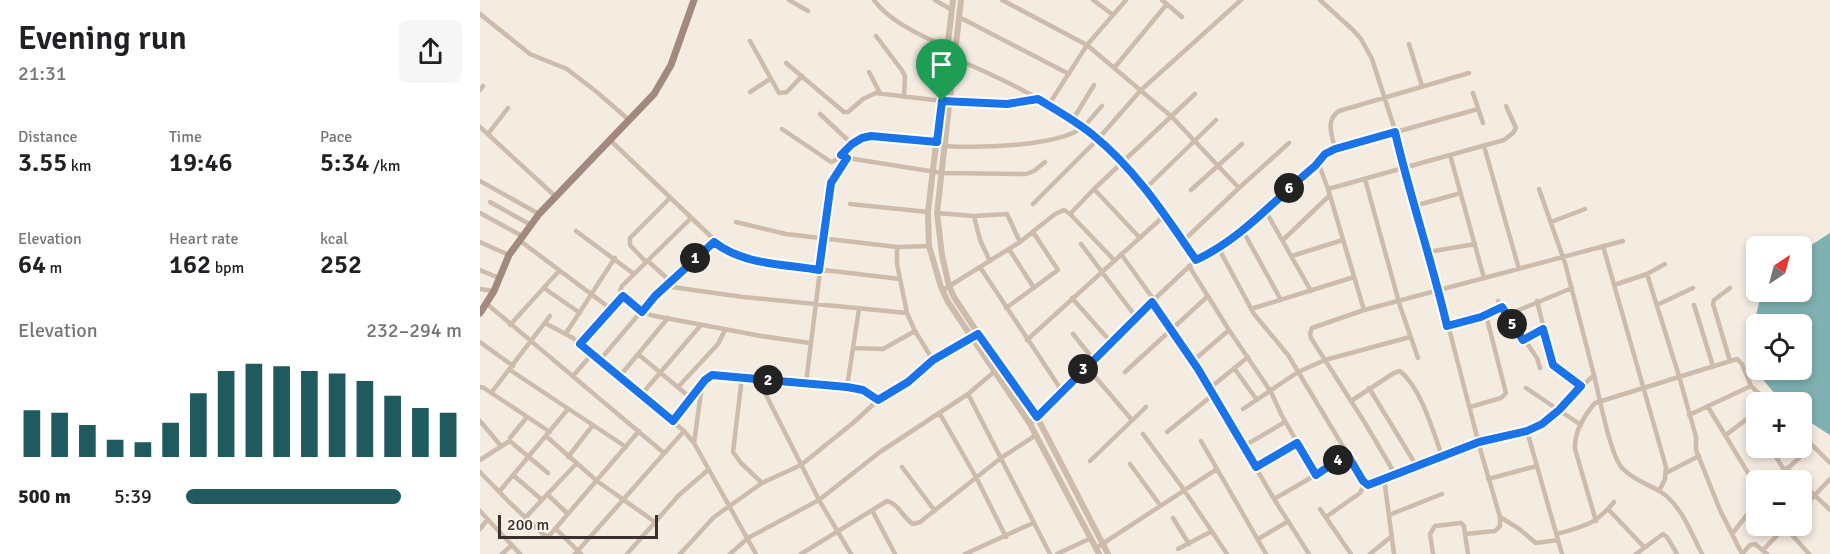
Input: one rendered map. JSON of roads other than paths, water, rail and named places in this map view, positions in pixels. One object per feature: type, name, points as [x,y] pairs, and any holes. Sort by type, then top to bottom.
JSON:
[{"type":"main road","points":[[480,313],[494,291],[509,255],[539,214],[654,94],[671,65],[694,0]]},
{"type":"street","points":[[789,0],[808,11]]},
{"type":"street","points":[[874,0],[887,15],[906,27],[956,50]]},
{"type":"street","points":[[935,0],[952,10]]},
{"type":"street","points":[[953,0],[928,212],[929,246],[948,302],[1001,366],[1037,417],[1108,554]]},
{"type":"street","points":[[961,0],[937,213],[942,255],[954,297],[995,371],[1030,424],[1098,551],[1103,544],[1217,469]]},
{"type":"street","points":[[1002,0],[1087,45],[1172,117],[1239,188]]},
{"type":"street","points":[[1093,0],[1113,15]]},
{"type":"street","points":[[1048,106],[1087,45],[1126,0]]},
{"type":"street","points":[[1162,0],[1182,17]]},
{"type":"street","points":[[1033,204],[1098,139],[1142,90],[1241,0]]},
{"type":"street","points":[[1320,0],[1361,39],[1372,59],[1439,290],[1500,517],[1498,530],[1465,534]]},
{"type":"street","points":[[1114,68],[1167,4]]},
{"type":"street","points":[[480,14],[530,54],[567,69],[629,120]]},
{"type":"street","points":[[959,17],[1070,74]]},
{"type":"street","points":[[876,36],[901,69],[904,76],[904,97]]},
{"type":"street","points":[[750,41],[775,88],[782,94],[787,92],[802,76]]},
{"type":"street","points":[[1409,45],[1422,86]]},
{"type":"street","points":[[947,55],[1011,83],[1098,139],[1146,188],[1196,260]]},
{"type":"street","points":[[786,63],[844,112],[848,112],[868,95],[880,93],[950,102],[1007,104],[1038,99]]},
{"type":"street","points":[[869,72],[880,93]]},
{"type":"street","points":[[1335,149],[1330,123],[1339,111],[1469,73]]},
{"type":"street","points":[[750,92],[770,79]]},
{"type":"street","points":[[1072,121],[1094,85]]},
{"type":"street","points":[[1473,93],[1483,123]]},
{"type":"street","points":[[1070,214],[1195,94]]},
{"type":"street","points":[[945,146],[974,148],[1031,143],[1063,135],[1082,128],[1102,105]]},
{"type":"street","points":[[1328,189],[1504,141],[1515,130],[1506,106]]},
{"type":"street","points":[[488,134],[508,108]]},
{"type":"street","points":[[1030,424],[1189,266],[1196,260],[1220,249],[1242,231],[1325,154],[1335,149],[1478,108]]},
{"type":"street","points":[[820,114],[852,144]]},
{"type":"street","points":[[1146,188],[1216,120]]},
{"type":"street","points":[[480,127],[555,196]]},
{"type":"street","points":[[782,129],[831,162],[844,156],[942,173],[1026,174],[1045,162]]},
{"type":"street","points":[[806,383],[814,304],[831,183],[844,156],[852,144],[871,136],[937,142]]},
{"type":"street","points":[[610,140],[714,242],[723,248],[746,258],[819,270],[900,279]]},
{"type":"street","points":[[1183,241],[1289,143]]},
{"type":"street","points":[[1191,190],[1242,144]]},
{"type":"street","points":[[1484,146],[1519,269]]},
{"type":"street","points":[[1450,155],[1484,278]]},
{"type":"street","points":[[1318,162],[1364,310]]},
{"type":"street","points":[[1365,179],[1398,302],[1418,358]]},
{"type":"street","points":[[480,181],[539,214]]},
{"type":"street","points":[[1094,189],[1140,238]]},
{"type":"street","points":[[1539,189],[1572,288],[1600,401],[1620,465],[1644,484],[1659,491],[1679,511],[1702,554]]},
{"type":"street","points":[[1414,206],[1461,193]]},
{"type":"street","points":[[1283,240],[1330,195]]},
{"type":"street","points":[[670,198],[630,238],[630,244],[667,284],[814,304],[907,313]]},
{"type":"street","points":[[490,202],[531,225]]},
{"type":"street","points":[[849,204],[928,212]]},
{"type":"street","points":[[1551,222],[1585,209]]},
{"type":"street","points":[[1265,210],[1311,291]]},
{"type":"street","points":[[943,290],[1020,242],[1061,211],[1070,214],[1114,260]]},
{"type":"street","points":[[480,213],[521,238],[559,271],[611,309]]},
{"type":"street","points":[[937,213],[974,216],[1007,214],[1020,242]]},
{"type":"street","points":[[1027,340],[1166,215]]},
{"type":"street","points":[[974,216],[980,240],[990,261]]},
{"type":"street","points":[[690,219],[620,288],[623,296],[642,312],[725,330],[810,343]]},
{"type":"street","points":[[736,222],[786,234],[897,247],[929,246]]},
{"type":"street","points":[[576,231],[634,274]]},
{"type":"street","points":[[1242,231],[1281,300]]},
{"type":"street","points":[[1006,308],[1058,270],[1033,232]]},
{"type":"street","points":[[1292,256],[1343,240]]},
{"type":"street","points":[[1395,474],[1311,338],[1312,328],[1364,310],[1623,241]]},
{"type":"street","points":[[480,242],[509,255]]},
{"type":"street","points":[[600,360],[667,284],[714,242]]},
{"type":"street","points":[[1081,244],[1136,317]]},
{"type":"street","points":[[1428,252],[1475,244]]},
{"type":"street","points":[[1603,246],[1666,473],[1659,491]]},
{"type":"street","points":[[897,247],[897,264],[907,313],[933,360]]},
{"type":"street","points":[[1009,249],[1034,288]]},
{"type":"street","points":[[1220,249],[1251,309],[1288,355],[1365,483]]},
{"type":"street","points":[[1121,254],[1214,394],[1287,522],[1309,554]]},
{"type":"street","points":[[566,333],[615,258]]},
{"type":"street","points":[[1614,285],[1647,274],[1665,264]]},
{"type":"street","points":[[1189,266],[1271,392],[1285,422],[1316,475]]},
{"type":"street","points":[[980,267],[1062,391]]},
{"type":"street","points":[[480,270],[499,278]]},
{"type":"street","points":[[510,325],[559,271]]},
{"type":"street","points":[[1647,274],[1679,376],[1695,437],[1696,450],[1720,510],[1742,554],[1753,544],[1757,544],[1765,552],[1778,536]]},
{"type":"street","points":[[1251,309],[1354,276]]},
{"type":"street","points":[[544,288],[580,314]]},
{"type":"street","points":[[1507,315],[1572,288]]},
{"type":"street","points":[[1657,305],[1693,288]]},
{"type":"street","points":[[1730,288],[1714,300],[1713,304],[1730,361]]},
{"type":"street","points":[[480,289],[494,291]]},
{"type":"street","points":[[580,344],[623,296]]},
{"type":"street","points":[[1125,372],[1208,296]]},
{"type":"street","points":[[1072,298],[1110,342]]},
{"type":"street","points":[[1498,301],[1537,358],[1540,368]]},
{"type":"street","points":[[1537,301],[1553,365],[1581,386]]},
{"type":"street","points":[[487,304],[664,453]]},
{"type":"street","points":[[1694,304],[1713,366]]},
{"type":"street","points":[[1447,326],[1486,315],[1502,307]]},
{"type":"street","points":[[847,387],[859,309]]},
{"type":"street","points":[[1470,408],[1501,398],[1506,393],[1486,315]]},
{"type":"street","points":[[491,393],[550,316]]},
{"type":"street","points":[[619,377],[668,318]]},
{"type":"street","points":[[545,323],[566,333],[684,431],[694,443],[756,554]]},
{"type":"street","points":[[641,394],[700,325]]},
{"type":"street","points":[[1523,340],[1543,329]]},
{"type":"street","points":[[678,387],[718,344],[725,330]]},
{"type":"street","points":[[853,348],[883,349],[915,330]]},
{"type":"street","points":[[1193,361],[1229,330]]},
{"type":"street","points":[[1073,334],[1093,359]]},
{"type":"street","points":[[680,554],[708,523],[730,506],[762,483],[801,465],[878,400],[908,382],[933,360],[975,335]]},
{"type":"street","points":[[1243,409],[1298,372],[1325,360],[1410,337]]},
{"type":"street","points":[[480,342],[511,368],[568,409],[626,447]]},
{"type":"street","points":[[573,376],[592,354]]},
{"type":"street","points":[[638,354],[692,399]]},
{"type":"street","points":[[1210,388],[1248,357]]},
{"type":"street","points":[[1596,521],[1575,449],[1575,438],[1591,408],[1600,401],[1737,359],[1751,386],[1757,392]]},
{"type":"street","points":[[730,554],[748,538],[819,500],[880,452],[968,394],[1001,366]]},
{"type":"street","points":[[1086,366],[1132,420]]},
{"type":"street","points":[[1234,368],[1257,400]]},
{"type":"street","points":[[1351,401],[1400,371],[1423,406],[1442,456]]},
{"type":"street","points":[[673,421],[705,380],[712,375],[847,387],[863,390],[878,400]]},
{"type":"street","points":[[1365,483],[1370,484],[1479,442],[1527,431],[1542,424],[1594,375]]},
{"type":"street","points":[[742,377],[733,452],[762,483]]},
{"type":"street","points":[[758,379],[819,500],[850,554]]},
{"type":"street","points":[[694,443],[702,385]]},
{"type":"street","points":[[1689,415],[1751,386]]},
{"type":"street","points":[[480,387],[527,417],[548,434],[576,464],[655,522]]},
{"type":"street","points":[[1526,387],[1581,425]]},
{"type":"street","points":[[1370,388],[1416,465]]},
{"type":"street","points":[[968,394],[1050,554]]},
{"type":"street","points":[[1167,432],[1214,394]]},
{"type":"street","points":[[1090,461],[1146,407]]},
{"type":"street","points":[[1708,407],[1747,470]]},
{"type":"street","points":[[499,492],[568,409]]},
{"type":"street","points":[[940,414],[976,477],[1006,537]]},
{"type":"street","points":[[510,438],[527,417]]},
{"type":"street","points":[[1726,435],[1746,420]]},
{"type":"street","points":[[480,422],[501,446]]},
{"type":"street","points":[[1244,446],[1285,422]]},
{"type":"street","points":[[568,457],[593,425]]},
{"type":"street","points":[[480,472],[482,479],[525,518],[546,536],[550,535],[639,431]]},
{"type":"street","points":[[556,529],[578,553],[684,431]]},
{"type":"street","points":[[1527,431],[1562,554]]},
{"type":"street","points":[[1143,434],[1184,489],[1227,554]]},
{"type":"street","points":[[805,553],[884,502],[890,501],[913,524],[920,522],[1001,458],[1036,435]]},
{"type":"street","points":[[1201,441],[1266,554]]},
{"type":"street","points":[[480,460],[511,442],[548,474]]},
{"type":"street","points":[[1256,467],[1297,443]]},
{"type":"street","points":[[1812,445],[1830,463]]},
{"type":"street","points":[[1274,499],[1347,454]]},
{"type":"street","points":[[1666,473],[1699,456]]},
{"type":"street","points":[[1778,458],[1786,469],[1799,458]]},
{"type":"street","points":[[525,518],[576,464]]},
{"type":"street","points":[[1130,464],[1160,505]]},
{"type":"street","points":[[1488,479],[1537,466]]},
{"type":"street","points":[[902,467],[935,511]]},
{"type":"street","points":[[627,554],[679,495],[708,470]]},
{"type":"street","points":[[513,475],[542,499]]},
{"type":"street","points":[[1384,478],[1394,554]]},
{"type":"street","points":[[1812,499],[1830,479]]},
{"type":"street","points":[[1326,517],[1360,493],[1365,483]]},
{"type":"street","points":[[1812,493],[1830,510]]},
{"type":"street","points":[[547,494],[568,514]]},
{"type":"street","points":[[1389,515],[1443,494]]},
{"type":"street","points":[[1500,517],[1536,543],[1591,524],[1614,502]]},
{"type":"street","points":[[1320,508],[1351,554]]},
{"type":"street","points":[[1608,509],[1644,547]]},
{"type":"street","points":[[872,510],[895,554]]},
{"type":"street","points":[[480,511],[520,554]]},
{"type":"street","points":[[1732,534],[1746,516]]},
{"type":"street","points":[[1173,518],[1188,544]]},
{"type":"street","points":[[480,529],[487,519]]},
{"type":"street","points":[[1258,539],[1287,522]]},
{"type":"street","points":[[965,554],[1033,523]]},
{"type":"street","points":[[1431,554],[1430,534],[1435,526],[1461,523],[1464,526],[1468,554]]},
{"type":"street","points":[[1178,549],[1212,531]]},
{"type":"street","points":[[1636,554],[1663,534],[1677,554]]},
{"type":"street","points":[[1370,554],[1392,536]]},
{"type":"street","points":[[1794,536],[1809,554]]},
{"type":"street","points":[[1057,554],[1091,538]]},
{"type":"street","points":[[501,554],[512,545]]},
{"type":"water","points":[[1830,233],[1830,435],[1812,423],[1812,392],[1773,392],[1763,380],[1812,380],[1812,314],[1756,314],[1759,302],[1812,302],[1812,245]]}]
